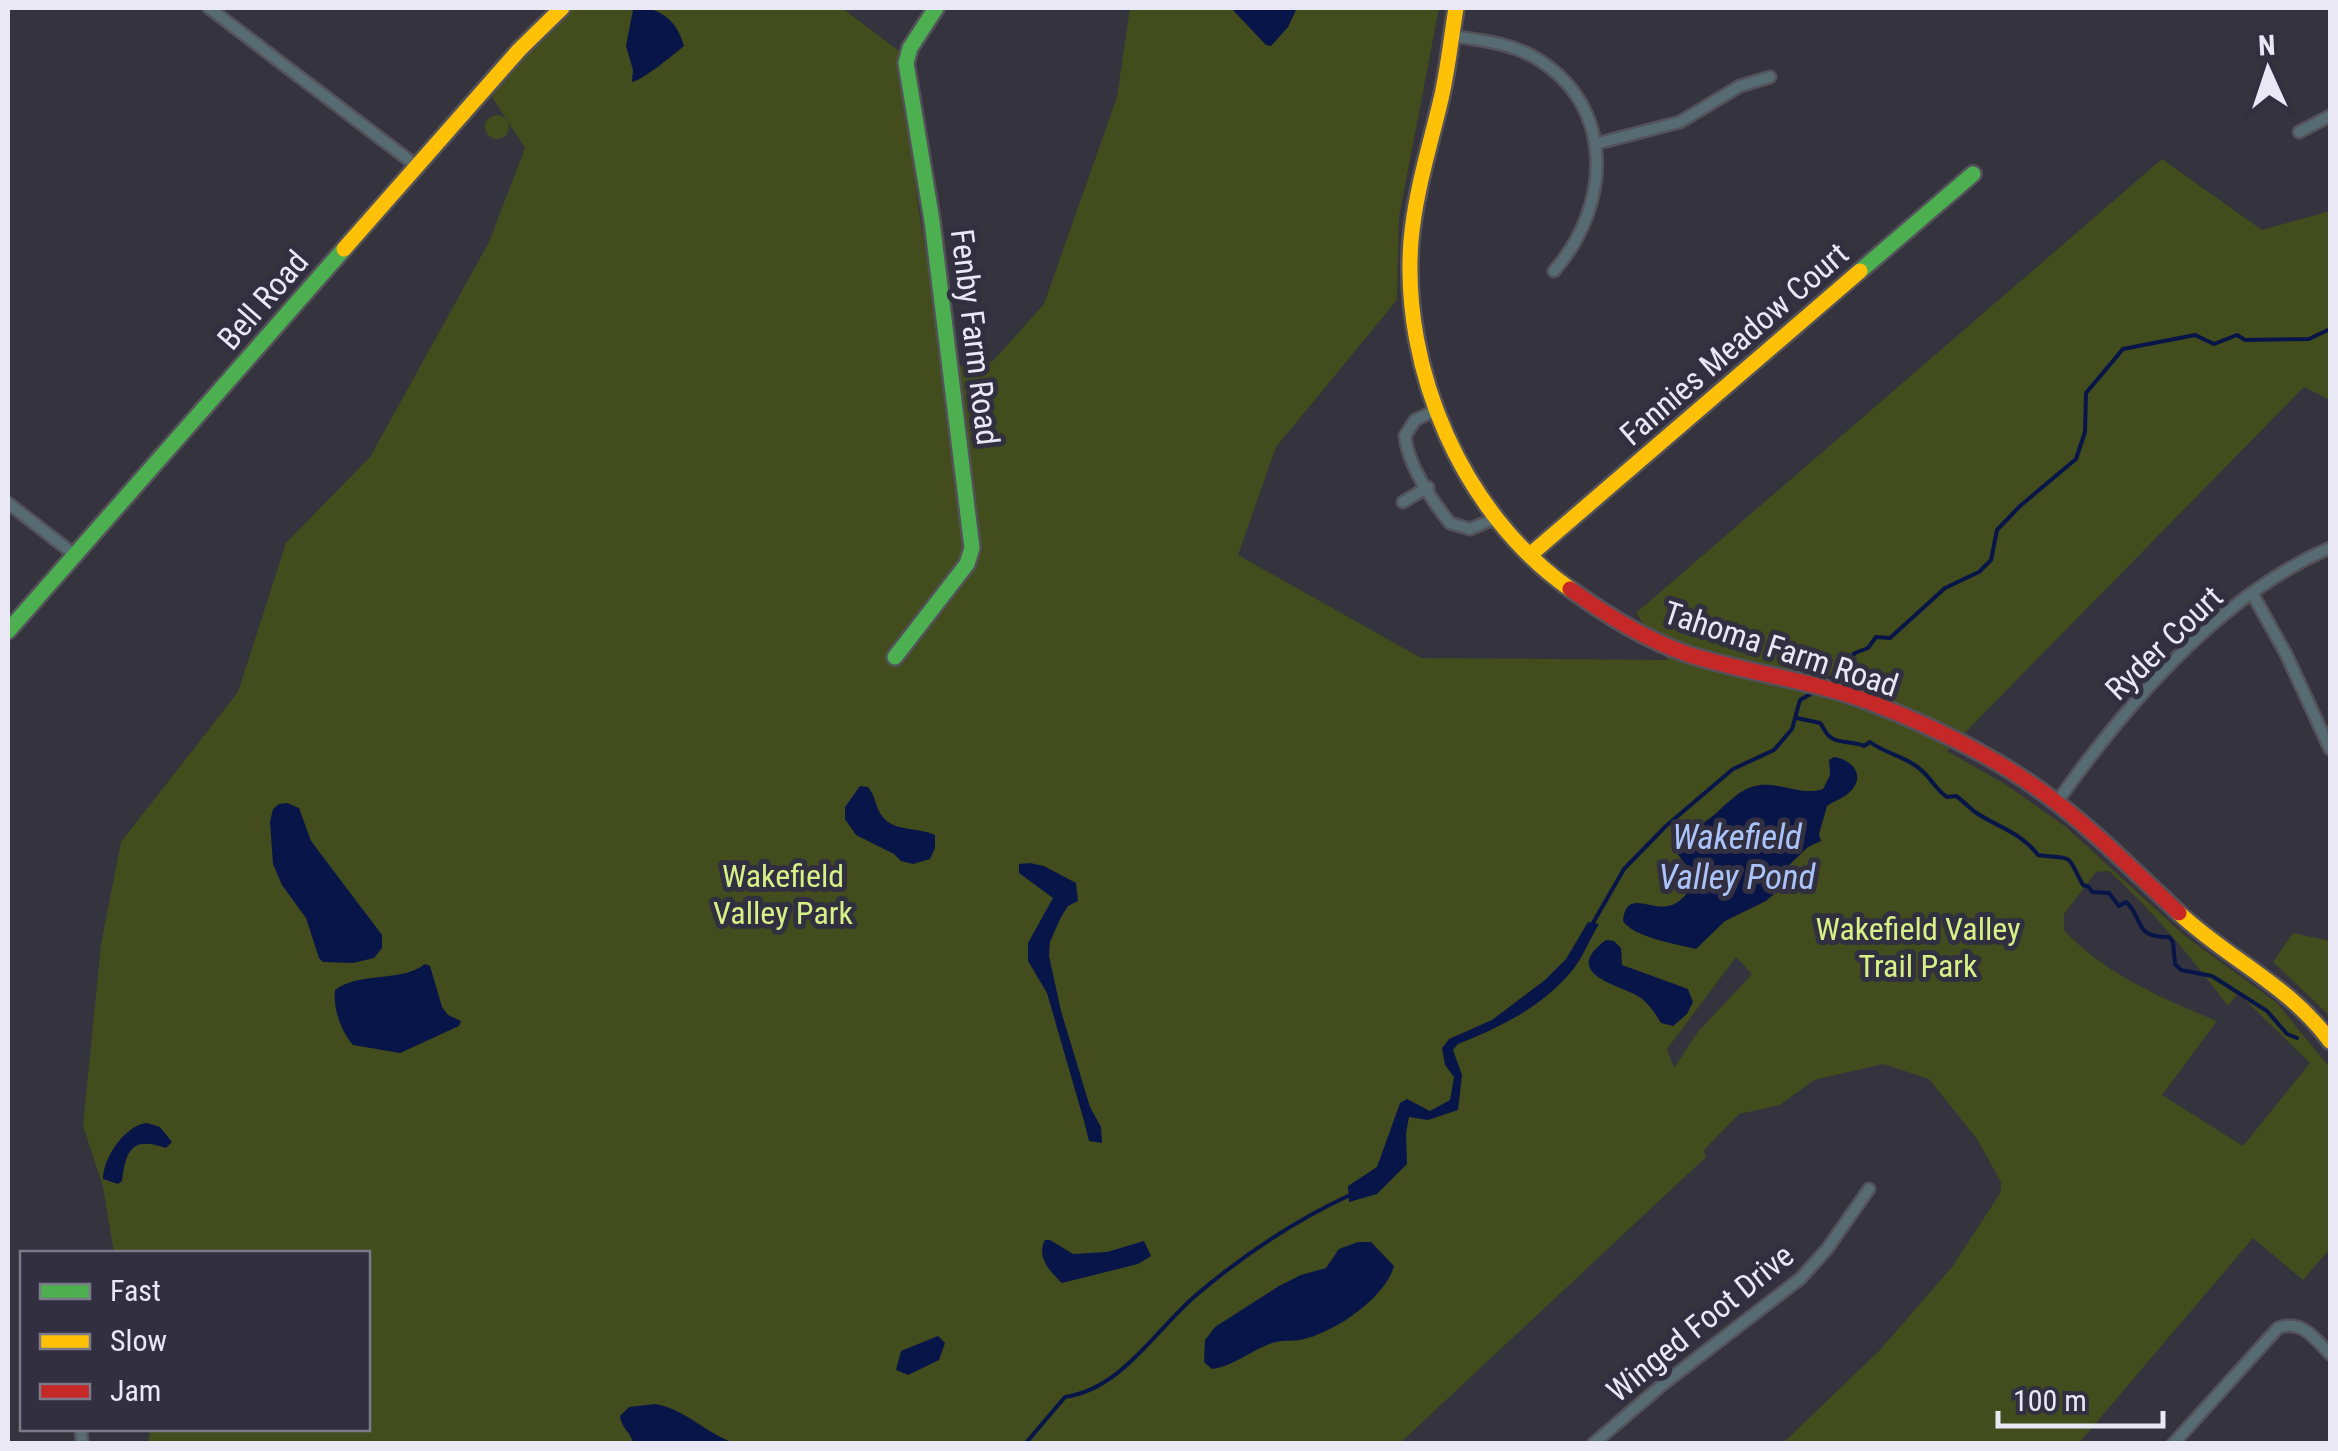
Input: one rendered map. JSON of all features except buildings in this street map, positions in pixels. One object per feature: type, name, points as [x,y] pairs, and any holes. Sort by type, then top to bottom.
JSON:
[{"type":"street","points":[[208,8],[418,167]]},
{"type":"street","name":"Bell Road","points":[[8,630],[520,50],[562,8]]},
{"type":"street","name":"Fenby Farm Road","points":[[895,658],[967,564],[972,548],[932,221],[906,71],[910,48],[936,8]]},
{"type":"street","name":"Tahoma Farm Road","points":[[1456,8],[1442,97],[1414,216],[1410,258],[1417,335],[1434,411],[1494,518],[1579,596],[1667,646],[1830,688],[1994,761],[2057,802],[2202,934],[2300,1004],[2330,1041]]},
{"type":"street","points":[[1452,36],[1520,50],[1548,67],[1581,106],[1595,144],[1598,176],[1592,206],[1570,253],[1554,271]]},
{"type":"street","points":[[1595,144],[1680,122],[1740,86],[1770,76]]},
{"type":"street","points":[[2300,132],[2330,116]]},
{"type":"street","name":"Fannies Meadow Court","points":[[1530,554],[1973,174]]},
{"type":"street","points":[[1434,411],[1415,420],[1405,436],[1408,452],[1428,488],[1446,518],[1458,527],[1470,529],[1494,518]]},
{"type":"street","points":[[1402,502],[1428,488]]},
{"type":"street","points":[[8,503],[75,555]]},
{"type":"street","name":"Ryder Court","points":[[2057,802],[2105,736],[2212,627],[2252,593],[2330,548]]},
{"type":"street","points":[[2252,593],[2286,654],[2330,750]]},
{"type":"street","name":"Winged Foot Drive","points":[[1593,1444],[1662,1385],[1801,1278],[1870,1190]]},
{"type":"street","points":[[2172,1444],[2278,1328],[2288,1324],[2303,1327],[2330,1354]]},
{"type":"green space","name":"Wakefield Valley Park","points":[[571,8],[842,8],[899,51],[919,211],[946,369],[993,361],[1044,304],[1117,97],[1130,8],[1439,8],[1399,217],[1397,300],[1276,447],[1238,555],[1421,658],[1668,660],[1636,613],[2162,159],[2262,230],[2330,211],[2330,400],[2304,387],[1947,751],[2008,786],[2066,827],[2185,936],[2277,1003],[2330,1068],[2330,1253],[2303,1280],[2253,1238],[2079,1443],[1783,1443],[1880,1350],[1952,1267],[2001,1192],[2001,1182],[1977,1139],[1929,1079],[1883,1064],[1814,1080],[1780,1105],[1739,1114],[1704,1150],[1706,1157],[1399,1444],[148,1443],[150,1431],[370,1431],[370,1251],[114,1251],[103,1187],[83,1126],[101,944],[121,842],[238,692],[286,543],[370,457],[489,242],[525,148],[490,94],[531,46]],"holes":[[[2109,871],[2228,1006],[2238,993],[2310,1063],[2243,1146],[2162,1095],[2217,1021],[2115,972],[2064,930],[2064,914],[2096,872]],[[1736,957],[1752,974],[1697,1033],[1674,1068],[1667,1049]]]},
{"type":"green space","points":[[497,115],[509,127],[497,139],[485,127]]},
{"type":"green space","points":[[2293,933],[2330,941],[2330,1016],[2273,962]]},
{"type":"water","points":[[1231,8],[1297,8],[1288,27],[1271,46]]},
{"type":"water","points":[[633,10],[654,10],[668,18],[684,46],[632,82],[626,46]]},
{"type":"water","name":"Wakefield Valley Pond","points":[[1834,757],[1852,765],[1857,775],[1855,786],[1827,806],[1819,834],[1821,841],[1808,847],[1783,871],[1773,895],[1766,901],[1725,921],[1696,949],[1645,936],[1623,921],[1625,911],[1634,903],[1672,905],[1693,886],[1693,874],[1676,852],[1682,833],[1753,787],[1823,789],[1830,775],[1829,760]]},
{"type":"water","points":[[860,786],[868,787],[887,821],[935,835],[930,859],[913,864],[901,861],[856,835],[845,819],[845,807]]},
{"type":"water","points":[[287,803],[299,808],[311,841],[382,935],[382,948],[374,958],[353,963],[323,962],[319,958],[306,918],[282,885],[273,864],[270,822],[273,809]]},
{"type":"water","points":[[1030,863],[1076,883],[1078,901],[1068,906],[1061,917],[1050,942],[1049,956],[1061,1011],[1090,1107],[1101,1127],[1102,1143],[1089,1141],[1047,993],[1028,961],[1028,943],[1053,898],[1019,873],[1019,864]]},
{"type":"water","points":[[1588,922],[1599,924],[1579,961],[1559,985],[1519,1015],[1453,1050],[1462,1075],[1458,1110],[1428,1120],[1409,1117],[1407,1164],[1377,1194],[1349,1202],[1348,1186],[1377,1167],[1400,1103],[1407,1099],[1430,1111],[1450,1100],[1454,1077],[1445,1065],[1442,1048],[1449,1039],[1492,1020],[1545,980],[1566,959]]},
{"type":"water","points":[[1606,940],[1621,948],[1622,965],[1688,989],[1693,1002],[1687,1014],[1673,1026],[1661,1023],[1641,998],[1595,974],[1589,960]]},
{"type":"water","points":[[425,964],[430,966],[442,1007],[461,1021],[459,1026],[400,1053],[353,1045],[339,1019],[335,990]]},
{"type":"water","points":[[147,1123],[160,1127],[172,1142],[166,1148],[139,1145],[129,1153],[122,1181],[118,1184],[103,1179],[107,1162],[123,1136]]},
{"type":"water","points":[[1045,1240],[1073,1254],[1107,1252],[1144,1241],[1151,1256],[1138,1264],[1062,1283],[1043,1258]]},
{"type":"water","points":[[1371,1242],[1394,1266],[1380,1291],[1356,1313],[1327,1331],[1300,1340],[1279,1341],[1221,1367],[1212,1369],[1204,1362],[1205,1340],[1215,1327],[1279,1286],[1326,1268],[1339,1249]]},
{"type":"water","points":[[938,1336],[945,1343],[939,1360],[908,1375],[896,1370],[901,1351]]},
{"type":"water","points":[[655,1404],[735,1443],[633,1443],[620,1416],[629,1407]]},
{"type":"waterway","points":[[1826,683],[1876,637],[1890,638],[1945,588],[1979,572],[1991,560],[1997,530],[2076,459],[2085,432],[2086,393],[2123,349],[2195,335],[2214,344],[2237,335],[2245,340],[2309,339],[2330,329]]},
{"type":"waterway","points":[[1593,923],[1624,869],[1666,826],[1733,769],[1774,750],[1792,729],[1800,700],[1814,692]]},
{"type":"waterway","points":[[1797,718],[1820,723],[1835,740],[1864,746],[1870,742],[1905,760],[1921,770],[1947,797],[1956,796],[2024,841],[2038,855],[2068,860],[2092,892],[2109,893],[2119,906],[2126,902],[2144,931],[2169,937],[2175,964],[2181,970],[2212,976],[2267,1011],[2287,1034],[2297,1038]]},
{"type":"waterway","points":[[1025,1444],[1065,1397],[1085,1392],[1120,1371],[1180,1310],[1231,1267],[1269,1240],[1350,1195]]},
{"type":"traffic: fast","points":[[895,657],[967,564],[972,548],[932,221],[906,63],[910,48],[936,8]]},
{"type":"traffic: fast","points":[[1860,271],[1973,174]]},
{"type":"traffic: fast","points":[[8,631],[344,249]]},
{"type":"traffic: slow","points":[[344,249],[519,50],[562,8]]},
{"type":"traffic: slow","points":[[1456,8],[1413,223],[1411,290],[1417,339],[1429,388],[1470,480],[1532,558],[1570,589]]},
{"type":"traffic: slow","points":[[1531,554],[1860,271]]},
{"type":"traffic: slow","points":[[2179,913],[2296,1004],[2330,1041]]},
{"type":"traffic: jam","points":[[1570,589],[1628,626],[1674,649],[1845,694],[1961,742],[2065,809],[2179,913]]},
{"type":"park label","name":"Wakefield Valley Trail Park","points":[[1918,948]]}]
